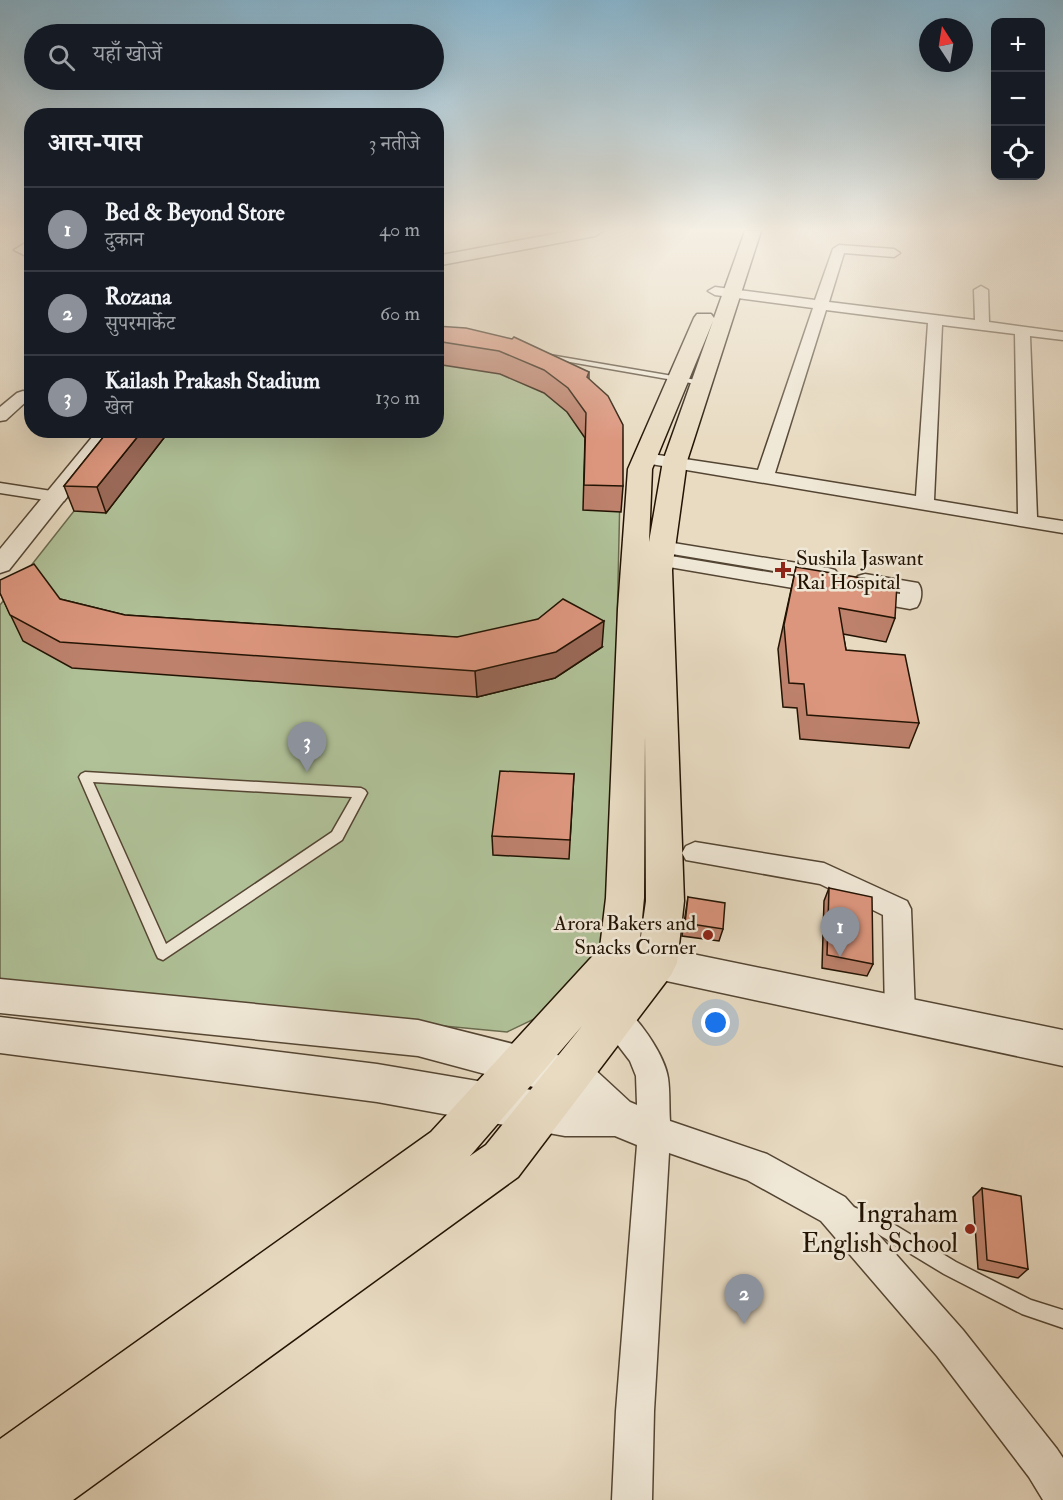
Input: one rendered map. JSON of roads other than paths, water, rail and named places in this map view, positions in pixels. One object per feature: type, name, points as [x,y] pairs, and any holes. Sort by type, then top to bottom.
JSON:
[{"type":"main road","points":[[26,1500],[502,1161],[615,1017],[638,959],[665,901],[662,768],[652,554],[640,469],[690,381],[721,301]]},
{"type":"main road","points":[[638,959],[625,898],[628,767],[652,554],[675,461],[690,381]]},
{"type":"main road","points":[[628,767],[662,768]]},
{"type":"main road","points":[[0,1473],[447,1148],[521,1065],[638,959]]},
{"type":"street","points":[[791,301],[1063,336]]},
{"type":"street","points":[[765,476],[822,301]]},
{"type":"street","points":[[981,301],[982,326]]},
{"type":"street","points":[[925,503],[935,320]]},
{"type":"street","points":[[1022,331],[1028,521]]},
{"type":"street","points":[[0,416],[23,396]]},
{"type":"street","points":[[0,565],[58,497],[104,438]]},
{"type":"street","points":[[645,458],[675,461],[1063,527]]},
{"type":"street","points":[[0,488],[58,497]]},
{"type":"street","points":[[652,554],[911,587],[910,602],[652,554]]},
{"type":"street","points":[[695,853],[824,874],[897,909],[900,1014]]},
{"type":"street","points":[[638,959],[1063,1048]]},
{"type":"street","points":[[0,996],[418,1038],[521,1065],[554,1094],[566,1116],[616,1116],[654,1132],[755,1167],[833,1209],[950,1343],[1043,1463],[1063,1495]]},
{"type":"street","points":[[615,1017],[641,1051],[652,1076],[654,1132],[635,1411],[632,1500]]},
{"type":"street","points":[[0,1035],[377,1083],[488,1102],[554,1094]]},
{"type":"lane","points":[[541,355],[690,381]]},
{"type":"lane","points":[[85,777],[361,793],[337,836],[163,954],[85,777]]},
{"type":"lane","points":[[833,1209],[884,1228],[950,1268],[1028,1308],[1063,1319]]},
{"type":"place","name":"Sushila Jaswant Rai Hospital","points":[[783,570]]},
{"type":"place","name":"Kailash Prakash Stadium","points":[[307,772]]},
{"type":"place","name":"Arora Bakers and Snacks Corner","points":[[708,935]]},
{"type":"place","name":"Bed & Beyond Store","points":[[840,957]]},
{"type":"place","name":"Ingraham English School","points":[[970,1229]]},
{"type":"place","name":"Rozana","points":[[744,1324]]}]
